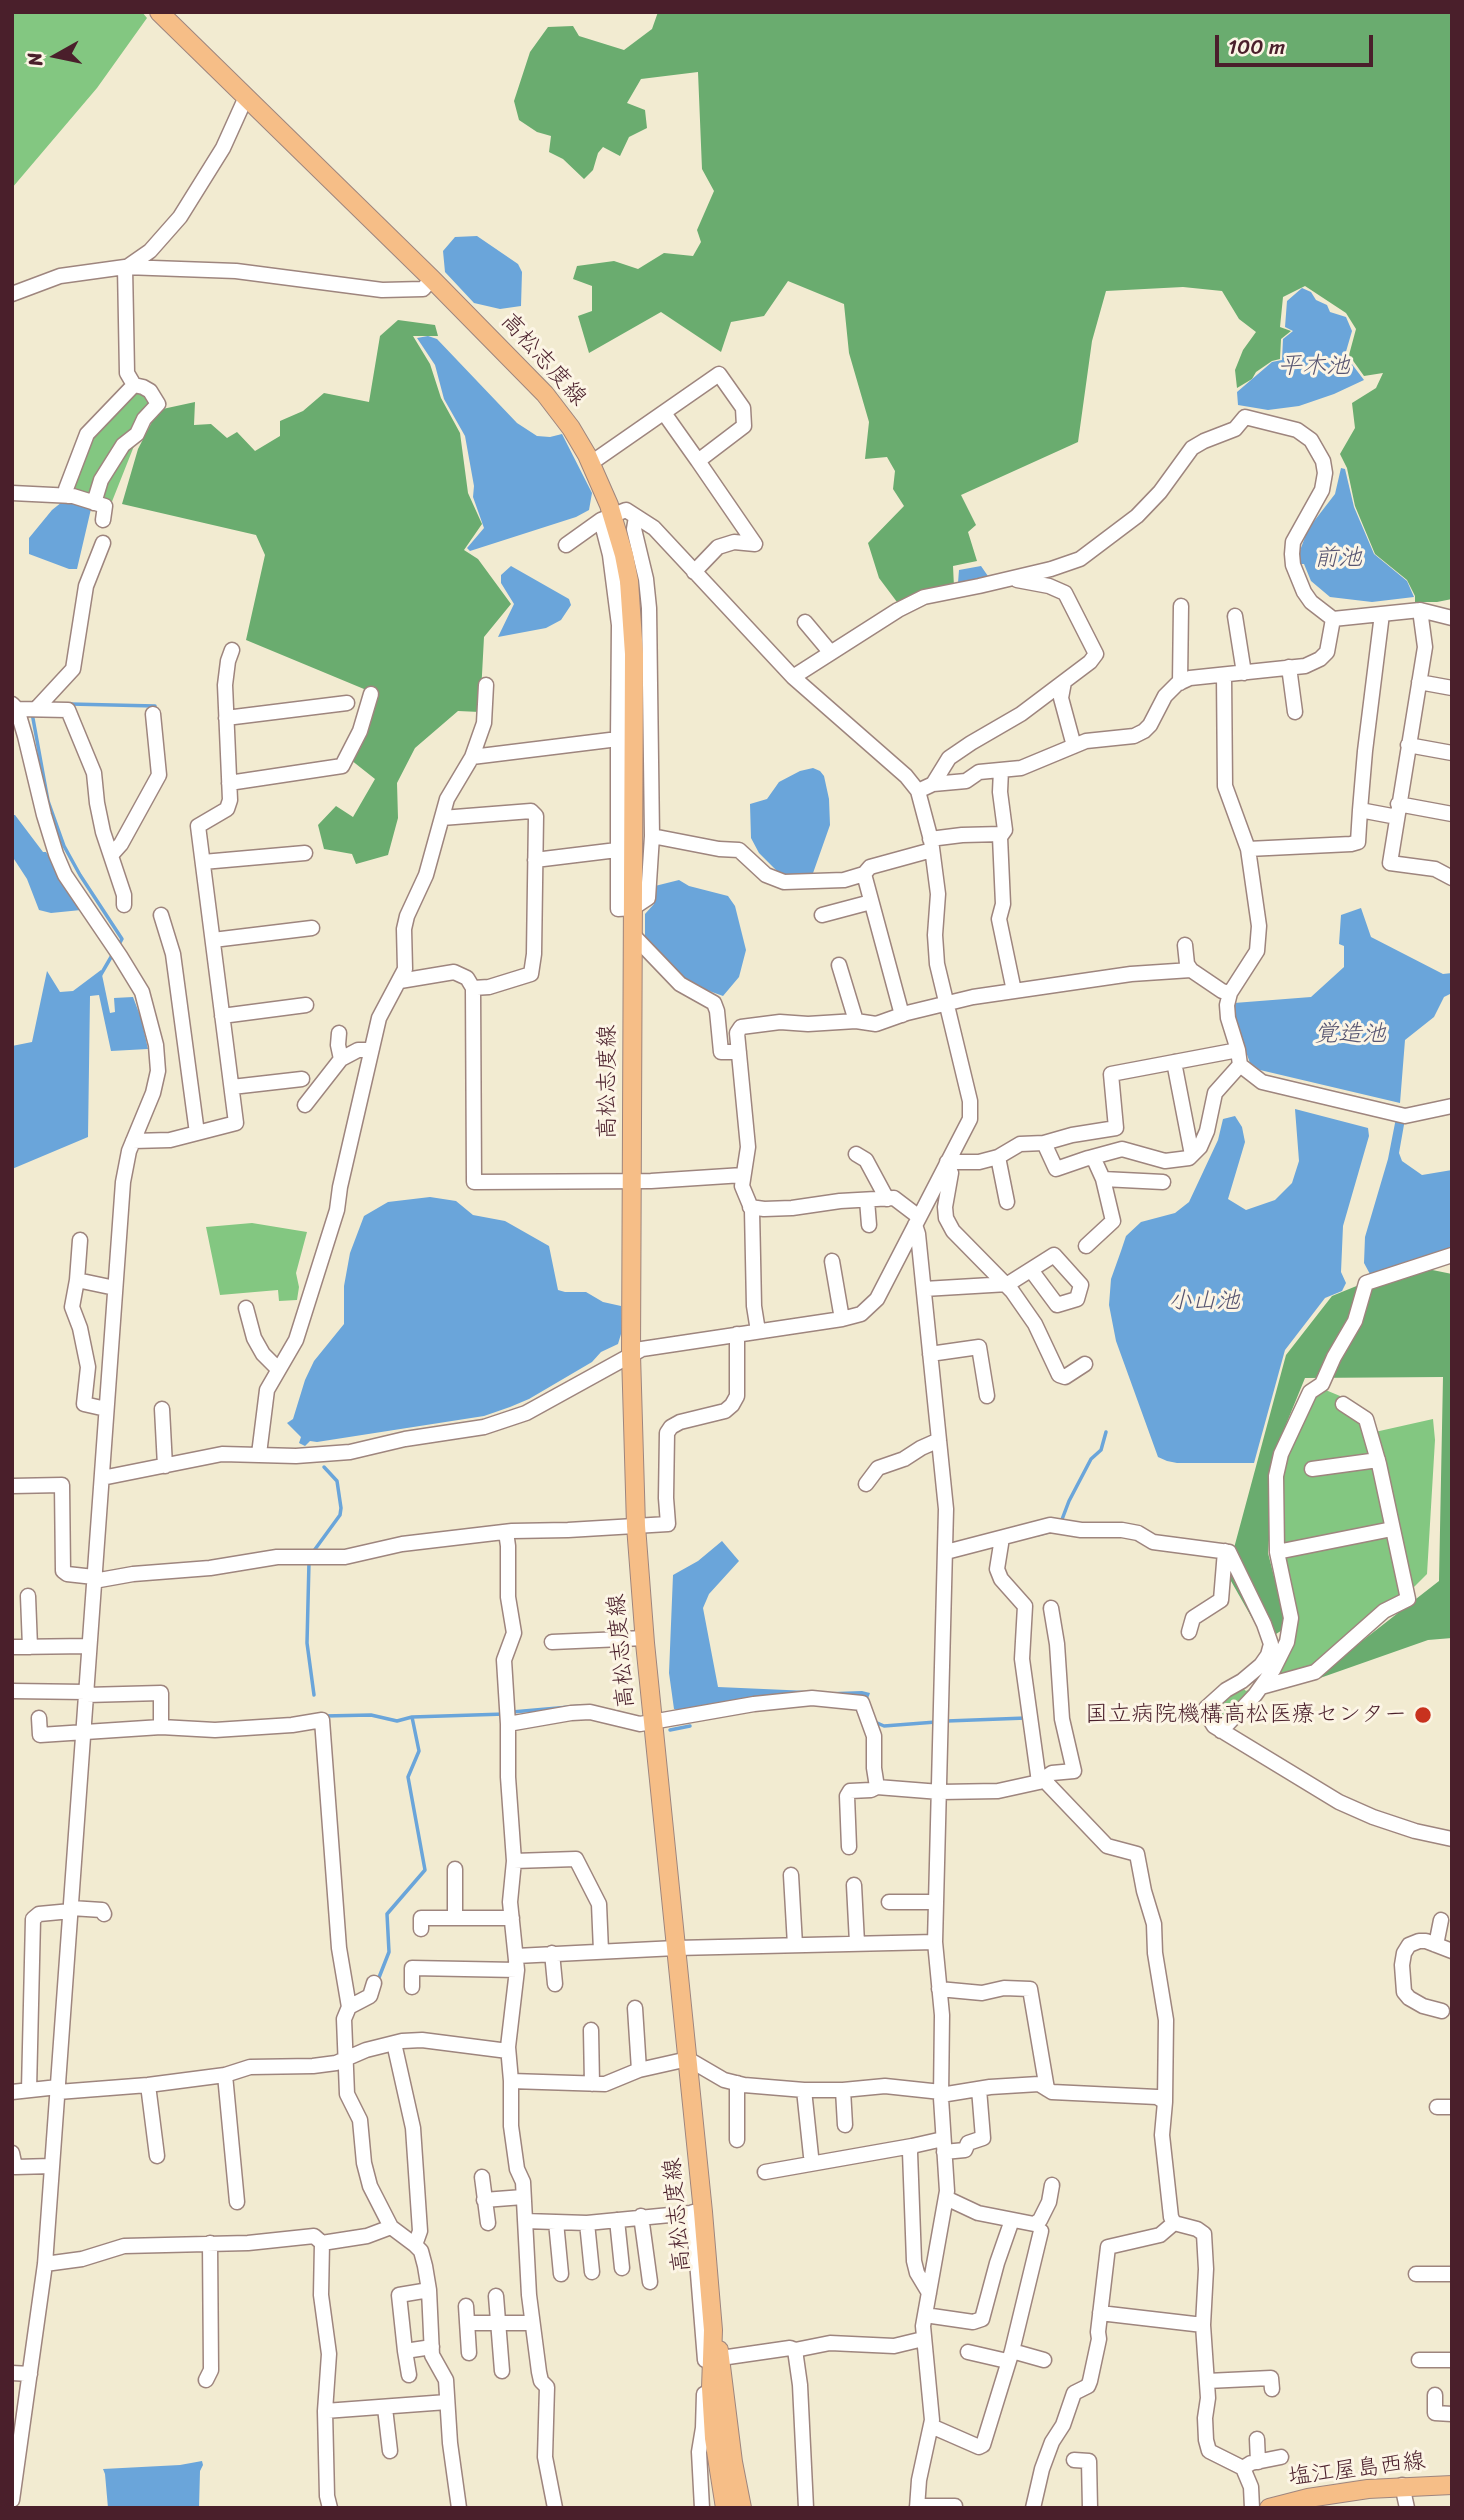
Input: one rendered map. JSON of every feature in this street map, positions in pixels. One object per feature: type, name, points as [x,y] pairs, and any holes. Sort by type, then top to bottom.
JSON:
[{"type":"main road","name":"高松志度線","points":[[159,12],[432,279],[545,394],[571,428],[591,463],[606,518],[624,555],[633,617],[631,1354],[636,1526],[688,2059],[698,2212],[712,2330],[714,2438],[725,2508]]},
{"type":"main road","name":"高松志度線","points":[[712,2330],[721,2358],[733,2462],[742,2508]]},
{"type":"main road","name":"塩江屋島西線","points":[[1269,2508],[1308,2498],[1402,2485],[1452,2485]]},
{"type":"street","points":[[126,267],[150,251],[173,227],[223,148],[246,97]]},
{"type":"street","points":[[94,503],[101,481],[123,444],[137,434],[144,419],[158,404],[150,391],[134,385],[127,373],[126,267]]},
{"type":"street","points":[[12,294],[60,276],[126,267],[236,271],[382,290],[423,289],[432,279]]},
{"type":"street","points":[[591,463],[719,374],[743,408],[744,426],[698,461]]},
{"type":"street","points":[[68,496],[66,489],[87,434],[134,385]]},
{"type":"street","points":[[664,413],[755,544],[734,542],[718,547],[694,572]]},
{"type":"street","points":[[793,677],[898,610],[924,597],[1009,579],[1080,559],[1137,516],[1160,492],[1192,448],[1235,429],[1245,417],[1297,430],[1311,440],[1323,461],[1325,472],[1322,490],[1293,542],[1293,565],[1311,602],[1333,619],[1419,610],[1452,618]]},
{"type":"street","points":[[12,493],[68,496],[105,506],[103,520]]},
{"type":"street","points":[[102,1478],[222,1454],[296,1456],[350,1452],[405,1439],[484,1427],[526,1413],[642,1349],[861,1314],[877,1299],[970,1119],[970,1101],[937,964],[935,935],[938,894],[931,844],[918,791],[906,776],[793,677],[654,528],[625,510],[606,518],[566,545]]},
{"type":"street","points":[[606,518],[619,625],[618,909],[633,908],[648,898],[652,836],[649,608],[646,579],[634,529],[636,517]]},
{"type":"street","points":[[36,709],[72,669],[86,586],[103,543]]},
{"type":"street","points":[[933,785],[949,758],[1021,714],[1097,654],[1065,593],[1049,586],[1009,579]]},
{"type":"street","points":[[1180,683],[1181,606]]},
{"type":"street","points":[[1419,610],[1425,648],[1390,863],[1435,869],[1452,878]]},
{"type":"street","points":[[1248,849],[1358,842],[1365,751],[1382,614]]},
{"type":"street","points":[[1235,616],[1244,673]]},
{"type":"street","points":[[918,791],[933,785],[966,780],[979,772],[1021,768],[1086,741],[1134,736],[1144,732],[1158,713],[1165,696],[1190,678],[1305,666],[1320,659],[1327,652],[1333,619]]},
{"type":"street","points":[[805,622],[831,653]]},
{"type":"street","points":[[132,1141],[170,1140],[236,1123],[198,826],[227,809],[230,800],[225,685],[232,650]]},
{"type":"street","points":[[1289,667],[1295,712]]},
{"type":"street","points":[[1224,675],[1225,786],[1248,849],[1259,926],[1257,951],[1230,993],[1228,1018],[1240,1065],[1262,1082],[1405,1116],[1452,1106]]},
{"type":"street","points":[[1064,682],[1061,698],[1074,746]]},
{"type":"street","points":[[1419,682],[1452,688]]},
{"type":"street","points":[[259,1454],[267,1390],[296,1340],[337,1210],[379,1018],[405,969],[404,929],[407,916],[426,875],[447,799],[472,757],[484,723],[486,685]]},
{"type":"street","points":[[229,783],[342,766],[360,731],[371,694]]},
{"type":"street","points":[[226,718],[347,703]]},
{"type":"street","points":[[12,2500],[46,2264],[122,1182],[132,1141],[153,1093],[158,1071],[156,1045],[142,992],[65,875],[56,854],[14,706],[68,710],[94,773],[101,822],[124,895],[124,905]]},
{"type":"street","points":[[112,854],[121,844],[159,775],[153,714]]},
{"type":"street","points":[[472,757],[618,739]]},
{"type":"street","points":[[1408,745],[1452,752]]},
{"type":"street","points":[[1001,770],[1000,792],[1005,830],[1000,837],[1003,904],[999,919],[1014,991]]},
{"type":"street","points":[[1360,810],[1452,814]]},
{"type":"street","points":[[442,818],[531,811],[536,816],[534,954],[531,974],[489,987],[474,988]]},
{"type":"street","points":[[652,836],[719,849],[739,850],[766,875],[784,883],[844,880],[864,874],[870,867],[931,844],[962,835],[1002,834]]},
{"type":"street","points":[[534,860],[617,850]]},
{"type":"street","points":[[203,862],[305,853]]},
{"type":"street","points":[[864,874],[902,1015]]},
{"type":"street","points":[[822,915],[871,902]]},
{"type":"street","points":[[161,915],[173,954],[197,1133]]},
{"type":"street","points":[[213,940],[312,928]]},
{"type":"street","points":[[633,935],[680,984],[714,1003],[721,1052],[738,1052]]},
{"type":"street","points":[[1185,945],[1191,970],[1222,991],[1230,993]]},
{"type":"street","points":[[839,965],[856,1021]]},
{"type":"street","points":[[758,1331],[754,1307],[755,1265],[750,1207],[742,1185],[748,1147],[738,1052],[737,1033],[741,1027],[780,1022],[808,1024],[856,1021],[876,1024],[946,1003],[1014,991],[1131,974],[1191,970]]},
{"type":"street","points":[[400,981],[454,972],[467,978],[474,988],[474,1182],[632,1181],[743,1175]]},
{"type":"street","points":[[222,1016],[306,1005]]},
{"type":"street","points":[[339,1033],[341,1059]]},
{"type":"street","points":[[305,1105],[341,1059],[358,1051],[371,1050]]},
{"type":"street","points":[[947,1163],[979,1162],[999,1157],[1020,1144],[1045,1143],[1072,1135],[1116,1128],[1111,1074],[1238,1050]]},
{"type":"street","points":[[1174,1062],[1192,1155]]},
{"type":"street","points":[[1045,1143],[1056,1169],[1122,1149],[1165,1161],[1183,1161],[1200,1147],[1207,1131],[1215,1093],[1240,1065]]},
{"type":"street","points":[[232,1087],[302,1079]]},
{"type":"street","points":[[856,1154],[866,1160],[887,1199]]},
{"type":"street","points":[[999,1157],[1007,1202]]},
{"type":"street","points":[[1086,1246],[1113,1221],[1103,1179],[1094,1159],[1089,1158]]},
{"type":"street","points":[[947,1163],[951,1173],[946,1196],[946,1218],[953,1231],[1012,1291],[1035,1324],[1059,1376],[1065,1377],[1084,1364]]},
{"type":"street","points":[[1103,1179],[1163,1182]]},
{"type":"street","points":[[750,1207],[792,1208],[894,1198],[917,1221],[946,1509],[935,1942],[942,2015],[941,2094],[946,2198],[925,2315],[923,2340],[930,2426],[919,2480],[917,2507],[955,2507]]},
{"type":"street","points":[[867,1200],[869,1225]]},
{"type":"street","points":[[80,1240],[72,1307],[80,1328],[88,1367],[84,1404],[106,1409]]},
{"type":"street","points":[[1221,1731],[1260,1688],[1287,1642],[1291,1618],[1278,1552],[1276,1476],[1280,1454],[1310,1392],[1322,1384],[1355,1321],[1367,1283],[1452,1255]]},
{"type":"street","points":[[832,1261],[842,1319]]},
{"type":"street","points":[[924,1289],[1008,1284],[1031,1270]]},
{"type":"street","points":[[77,1280],[115,1288]]},
{"type":"street","points":[[246,1308],[254,1338],[263,1354],[278,1369]]},
{"type":"street","points":[[12,1486],[62,1485],[63,1571],[66,1574],[94,1579],[210,1568],[277,1557],[345,1557],[402,1544],[506,1532],[668,1524],[665,1441],[671,1427],[725,1410],[732,1405],[737,1396],[737,1335]]},
{"type":"street","points":[[930,1354],[979,1347],[989,1377],[987,1396]]},
{"type":"street","points":[[1260,1688],[1315,1672],[1384,1611],[1408,1599],[1378,1460],[1366,1419],[1343,1404]]},
{"type":"street","points":[[162,1409],[165,1465]]},
{"type":"street","points":[[866,1484],[878,1468],[904,1459],[939,1440]]},
{"type":"street","points":[[1311,1469],[1378,1460]]},
{"type":"street","points":[[946,1552],[1050,1525],[1082,1530],[1122,1530],[1138,1533],[1153,1542],[1229,1552],[1271,1644],[1261,1665],[1226,1690],[1206,1709],[1209,1718],[1221,1731],[1339,1802],[1415,1831],[1452,1839]]},
{"type":"street","points":[[1278,1552],[1392,1529]]},
{"type":"street","points":[[506,1532],[508,1597],[514,1633],[504,1660],[514,1861],[510,1890],[517,1963],[508,2051],[511,2126],[517,2169],[523,2182],[532,2323],[538,2372],[547,2387],[545,2457],[555,2508]]},
{"type":"street","points":[[1002,1538],[998,1569],[1000,1579],[1025,1606],[1022,1659],[1041,1781],[1107,1846],[1138,1853],[1144,1891],[1154,1924],[1155,1953],[1166,2020],[1162,2135],[1174,2223]]},
{"type":"street","points":[[1189,1632],[1193,1618],[1222,1600],[1225,1551]]},
{"type":"street","points":[[29,1596],[30,1647]]},
{"type":"street","points":[[849,1847],[847,1796],[850,1791],[877,1787],[940,1792],[998,1791],[1041,1781],[1052,1773],[1074,1770],[1062,1719],[1057,1644],[1051,1608]]},
{"type":"street","points":[[552,1642],[645,1638]]},
{"type":"street","points":[[12,1647],[89,1646]]},
{"type":"street","points":[[12,1691],[86,1694],[161,1692],[161,1727]]},
{"type":"street","points":[[507,1718],[590,1712],[640,1724],[754,1704],[812,1698],[862,1703],[874,1736],[877,1787]]},
{"type":"street","points":[[39,1718],[40,1735],[161,1727],[215,1730],[292,1725],[322,1720],[339,1948],[349,2007],[344,2020],[349,2057],[348,2094],[360,2120],[367,2178],[391,2227],[421,2251],[429,2290],[432,2355],[446,2380],[459,2508]]},
{"type":"street","points":[[514,1861],[576,1859],[599,1904],[601,1951]]},
{"type":"street","points":[[455,1869],[455,1918]]},
{"type":"street","points":[[791,1875],[795,1945]]},
{"type":"street","points":[[854,1885],[857,1943]]},
{"type":"street","points":[[889,1902],[936,1902]]},
{"type":"street","points":[[29,2090],[33,1919],[39,1914],[71,1909],[102,1910],[104,1914]]},
{"type":"street","points":[[421,1929],[421,1918],[512,1919]]},
{"type":"street","points":[[1436,1945],[1441,1920]]},
{"type":"street","points":[[1442,2011],[1423,2006],[1404,1992],[1404,1953],[1409,1945],[1419,1941],[1452,1951]]},
{"type":"street","points":[[412,1987],[412,1968],[517,1963],[552,1953],[935,1942]]},
{"type":"street","points":[[552,1953],[555,1984]]},
{"type":"street","points":[[349,2007],[370,1996],[374,1983]]},
{"type":"street","points":[[939,1989],[982,1993],[1004,1988],[1030,1989],[1048,2089]]},
{"type":"street","points":[[635,2008],[639,2070]]},
{"type":"street","points":[[591,2030],[592,2084]]},
{"type":"street","points":[[12,2092],[148,2085],[225,2075],[250,2067],[313,2066],[394,2043],[422,2040],[508,2051]]},
{"type":"street","points":[[394,2043],[413,2128],[420,2231],[415,2245]]},
{"type":"street","points":[[511,2081],[606,2084],[639,2070],[688,2059],[724,2080],[804,2090],[885,2086],[941,2094],[1039,2084],[1052,2092],[1157,2097],[1165,2102]]},
{"type":"street","points":[[225,2075],[237,2202]]},
{"type":"street","points":[[737,2083],[737,2140]]},
{"type":"street","points":[[148,2085],[157,2156]]},
{"type":"street","points":[[765,2172],[912,2146],[943,2146],[965,2150],[968,2143],[983,2138],[979,2089]]},
{"type":"street","points":[[804,2090],[811,2156]]},
{"type":"street","points":[[843,2090],[845,2125]]},
{"type":"street","points":[[912,2146],[910,2152],[914,2261],[917,2273],[929,2293]]},
{"type":"street","points":[[13,2163],[52,2166]]},
{"type":"street","points":[[482,2177],[488,2222]]},
{"type":"street","points":[[946,2198],[978,2213],[1034,2224],[1040,2220],[1049,2202],[1052,2185]]},
{"type":"street","points":[[484,2200],[523,2197]]},
{"type":"street","points":[[525,2221],[587,2223],[698,2212],[705,2353],[703,2428],[699,2452],[702,2508]]},
{"type":"street","points":[[641,2216],[650,2282]]},
{"type":"street","points":[[617,2220],[622,2268]]},
{"type":"street","points":[[925,2315],[972,2322],[982,2319],[1012,2220]]},
{"type":"street","points":[[556,2222],[561,2274]]},
{"type":"street","points":[[587,2223],[592,2272]]},
{"type":"street","points":[[1033,2508],[1042,2469],[1052,2442],[1063,2425],[1074,2393],[1088,2386],[1090,2381],[1100,2339],[1098,2332],[1108,2247],[1160,2235],[1174,2223]]},
{"type":"street","points":[[1174,2223],[1197,2229],[1204,2234],[1206,2269],[1203,2325],[1208,2398],[1205,2418],[1209,2451],[1243,2468],[1251,2487],[1252,2508]]},
{"type":"street","points":[[46,2264],[82,2259],[124,2246],[248,2243],[314,2236],[322,2243],[368,2236],[391,2227]]},
{"type":"street","points":[[930,2426],[979,2446],[983,2445],[1010,2356],[1041,2231]]},
{"type":"street","points":[[206,2381],[211,2370],[210,2243]]},
{"type":"street","points":[[322,2243],[321,2295],[329,2354],[325,2412],[327,2496],[330,2508]]},
{"type":"street","points":[[1416,2274],[1452,2274]]},
{"type":"street","points":[[409,2375],[399,2295],[429,2290]]},
{"type":"street","points":[[496,2296],[502,2371]]},
{"type":"street","points":[[466,2306],[469,2353]]},
{"type":"street","points":[[1100,2313],[1203,2325]]},
{"type":"street","points":[[467,2323],[532,2323]]},
{"type":"street","points":[[721,2358],[830,2343],[894,2346],[923,2340]]},
{"type":"street","points":[[405,2351],[432,2347]]},
{"type":"street","points":[[794,2350],[800,2385],[806,2508]]},
{"type":"street","points":[[968,2352],[1044,2360]]},
{"type":"street","points":[[1419,2360],[1452,2360]]},
{"type":"street","points":[[12,2373],[30,2374]]},
{"type":"street","points":[[1207,2381],[1272,2378],[1272,2389]]},
{"type":"street","points":[[1435,2395],[1435,2413],[1452,2414]]},
{"type":"street","points":[[325,2412],[447,2402]]},
{"type":"street","points":[[385,2407],[390,2451]]},
{"type":"street","points":[[1257,2439],[1258,2462]]},
{"type":"street","points":[[1243,2468],[1281,2457]]},
{"type":"street","points":[[1073,2460],[1089,2460],[1090,2508]]},
{"type":"street","points":[[1402,2485],[1407,2508]]},
{"type":"green space","points":[[12,12],[142,12],[147,18],[97,88],[12,188]]},
{"type":"green space","points":[[658,12],[1452,12],[1452,599],[1415,602],[1407,580],[1375,554],[1355,506],[1347,468],[1340,454],[1355,428],[1352,403],[1376,388],[1383,373],[1364,376],[1349,355],[1356,329],[1346,313],[1305,286],[1283,297],[1280,327],[1291,331],[1281,339],[1280,359],[1272,361],[1237,388],[1235,370],[1243,350],[1256,332],[1239,319],[1222,291],[1183,287],[1106,291],[1092,341],[1078,442],[961,495],[976,525],[968,532],[977,561],[953,566],[954,587],[917,593],[897,602],[879,578],[868,543],[904,506],[893,489],[895,471],[887,457],[865,459],[869,422],[849,353],[844,304],[788,281],[764,316],[731,322],[721,352],[661,312],[589,353],[578,316],[592,311],[592,286],[573,279],[577,266],[614,261],[638,269],[664,253],[693,256],[701,242],[697,230],[714,191],[702,169],[698,72],[641,79],[627,103],[645,110],[647,128],[629,137],[620,156],[603,147],[598,153],[593,170],[584,179],[563,159],[549,152],[551,136],[537,132],[519,120],[514,101],[530,52],[548,27],[573,26],[579,36],[624,50],[652,29]]},
{"type":"green space","points":[[398,320],[435,325],[438,336],[413,336],[430,364],[441,398],[460,433],[468,493],[482,524],[464,550],[478,559],[511,604],[484,637],[480,712],[458,711],[415,748],[397,783],[398,818],[388,855],[356,864],[352,854],[324,849],[318,825],[336,806],[353,817],[375,779],[351,760],[376,694],[246,640],[265,555],[256,535],[122,504],[138,449],[158,410],[195,402],[194,425],[211,424],[227,438],[237,432],[255,451],[280,436],[280,421],[303,411],[324,393],[369,402],[380,336]]},
{"type":"green space","points":[[136,389],[151,404],[151,422],[134,446],[111,504],[69,487],[89,438]]},
{"type":"green space","points":[[252,1223],[307,1232],[296,1273],[299,1287],[297,1300],[279,1301],[278,1290],[220,1295],[206,1227]]},
{"type":"green space","points":[[1408,1265],[1452,1274],[1452,1638],[1428,1640],[1320,1678],[1339,1659],[1439,1581],[1443,1377],[1305,1378],[1276,1449],[1268,1553],[1287,1627],[1265,1641],[1227,1574],[1286,1355],[1332,1296]]},
{"type":"green space","points":[[1316,1386],[1340,1396],[1365,1413],[1375,1432],[1433,1419],[1435,1440],[1427,1574],[1402,1599],[1315,1669],[1278,1677],[1219,1726],[1209,1707],[1241,1686],[1246,1691],[1276,1675],[1291,1642],[1281,1549],[1279,1477]]},
{"type":"water","points":[[477,236],[518,264],[522,272],[521,306],[500,309],[474,303],[445,272],[443,251],[455,237]]},
{"type":"water","name":"平木池","points":[[1302,288],[1327,305],[1330,312],[1346,317],[1352,331],[1345,355],[1364,380],[1299,406],[1268,410],[1238,405],[1237,392],[1272,362],[1282,360],[1283,339],[1293,331],[1285,327],[1287,301]]},
{"type":"water","points":[[428,336],[437,339],[517,423],[537,436],[562,434],[592,493],[589,510],[576,517],[470,551],[467,548],[484,528],[473,497],[474,486],[465,436],[444,399],[435,365],[417,338]]},
{"type":"water","name":"前池","points":[[1341,468],[1345,469],[1354,507],[1374,554],[1407,581],[1414,597],[1372,602],[1330,597],[1311,581],[1304,564],[1298,564],[1298,556],[1308,529],[1335,494]]},
{"type":"water","points":[[70,501],[91,509],[77,569],[69,569],[29,554],[29,538],[52,510],[62,502]]},
{"type":"water","points":[[511,566],[569,599],[571,605],[561,620],[546,628],[498,637],[514,604],[501,583],[501,575]]},
{"type":"water","points":[[981,566],[990,579],[958,583],[959,570]]},
{"type":"water","points":[[813,768],[824,776],[829,799],[830,825],[812,876],[788,877],[778,872],[759,853],[751,838],[750,804],[767,799],[779,782],[800,771]]},
{"type":"water","points":[[12,815],[15,815],[43,852],[46,852],[81,910],[51,913],[39,910],[27,879],[12,856]]},
{"type":"water","points":[[679,880],[689,886],[728,896],[735,906],[746,950],[739,977],[723,996],[690,984],[645,940],[645,914],[654,904],[655,886]]},
{"type":"water","name":"覚造池","points":[[1361,908],[1371,937],[1443,974],[1452,973],[1452,993],[1444,997],[1434,1017],[1405,1040],[1400,1103],[1260,1070],[1250,1063],[1234,1019],[1234,1003],[1311,997],[1344,967],[1344,946],[1339,944],[1341,915]]},
{"type":"water","points":[[101,970],[110,1013],[115,1012],[114,998],[133,997],[148,1049],[111,1051],[99,995],[90,996],[88,1137],[12,1169],[12,1046],[32,1042],[47,971],[60,992],[73,991]]},
{"type":"water","name":"小山池","points":[[1295,1109],[1368,1128],[1369,1136],[1343,1226],[1341,1272],[1346,1283],[1342,1291],[1325,1298],[1285,1350],[1254,1463],[1167,1461],[1158,1457],[1116,1341],[1109,1305],[1111,1279],[1126,1236],[1141,1222],[1175,1213],[1189,1202],[1218,1140],[1223,1119],[1235,1116],[1242,1127],[1245,1142],[1228,1199],[1246,1210],[1275,1200],[1292,1183],[1299,1161]]},
{"type":"water","points":[[1396,1118],[1405,1119],[1399,1153],[1402,1161],[1422,1175],[1452,1170],[1452,1250],[1371,1276],[1364,1263],[1365,1237],[1388,1159]]},
{"type":"water","points":[[430,1197],[456,1201],[473,1215],[505,1221],[549,1246],[558,1290],[586,1292],[603,1302],[621,1306],[621,1334],[618,1344],[601,1352],[592,1362],[529,1399],[484,1416],[310,1441],[305,1446],[299,1443],[301,1437],[287,1423],[293,1419],[314,1361],[344,1324],[344,1286],[350,1253],[364,1216],[388,1202]]},
{"type":"water","points":[[722,1541],[739,1561],[709,1594],[703,1608],[718,1687],[862,1691],[870,1693],[867,1701],[684,1713],[674,1709],[669,1673],[673,1575],[698,1561]]},
{"type":"water","points":[[202,2461],[199,2508],[108,2508],[103,2469],[180,2465]]},
{"type":"waterway","points":[[70,704],[155,706]]},
{"type":"waterway","points":[[32,713],[48,801],[64,846],[122,939],[118,946]]},
{"type":"waterway","points":[[100,976],[114,952]]},
{"type":"waterway","points":[[1061,1522],[1091,1459],[1101,1450],[1106,1432]]},
{"type":"waterway","points":[[313,1552],[340,1515],[341,1508],[337,1481],[324,1467]]},
{"type":"waterway","points":[[1037,1535],[1052,1531]]},
{"type":"waterway","points":[[309,1562],[307,1643],[314,1695]]},
{"type":"waterway","points":[[512,1712],[581,1706]]},
{"type":"waterway","points":[[378,1980],[389,1952],[387,1914],[425,1870],[408,1777],[419,1751],[412,1717],[505,1714]]},
{"type":"waterway","points":[[324,1716],[371,1715],[397,1721],[412,1717]]},
{"type":"waterway","points":[[947,1721],[1026,1718]]},
{"type":"waterway","points":[[875,1722],[884,1726],[936,1722]]},
{"type":"waterway","points":[[670,1730],[690,1726]]},
{"type":"place","name":"国立病院機構高松医療センター","points":[[1423,1715]]}]
